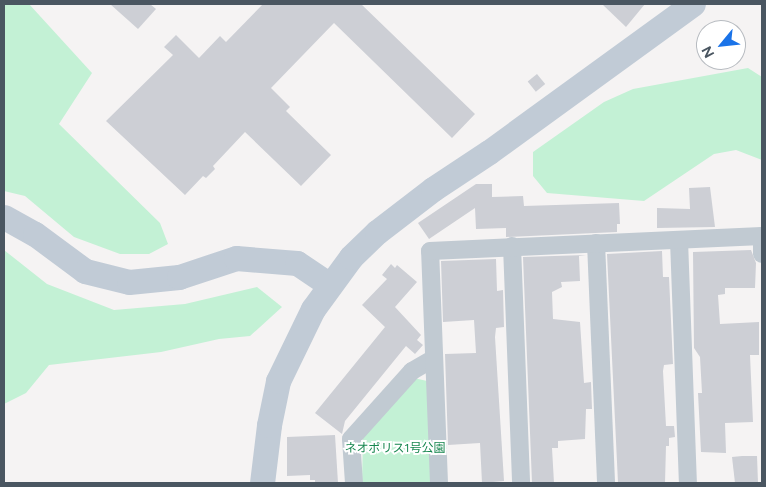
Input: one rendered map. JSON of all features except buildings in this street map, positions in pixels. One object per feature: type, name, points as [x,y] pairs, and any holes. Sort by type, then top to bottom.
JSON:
[{"type":"street","points":[[262,483],[269,425],[278,381],[297,338],[328,284],[377,232],[693,4]]},
{"type":"street","points":[[4,217],[35,234],[85,271],[129,282],[178,277],[236,258],[297,263],[328,284]]},
{"type":"street","points":[[439,483],[430,251],[762,236],[762,254]]},
{"type":"street","points":[[679,240],[688,483]]},
{"type":"street","points":[[596,243],[606,483]]},
{"type":"street","points":[[512,246],[521,483]]},
{"type":"street","points":[[354,483],[351,438],[412,371],[434,358]]},
{"type":"green space","points":[[4,4],[29,4],[92,73],[59,124],[160,223],[168,244],[149,254],[120,254],[74,237],[25,196],[4,191]]},
{"type":"green space","points":[[746,68],[762,77],[762,160],[736,150],[714,154],[644,201],[547,193],[533,176],[533,152],[604,102],[633,89],[746,70]]},
{"type":"green space","points":[[4,250],[47,284],[114,310],[185,304],[257,287],[282,307],[250,336],[219,339],[161,352],[49,365],[26,393],[4,404]]},
{"type":"green space","name":"ネオポリス1号公園","points":[[414,378],[427,381],[431,483],[362,483],[363,435]]}]
